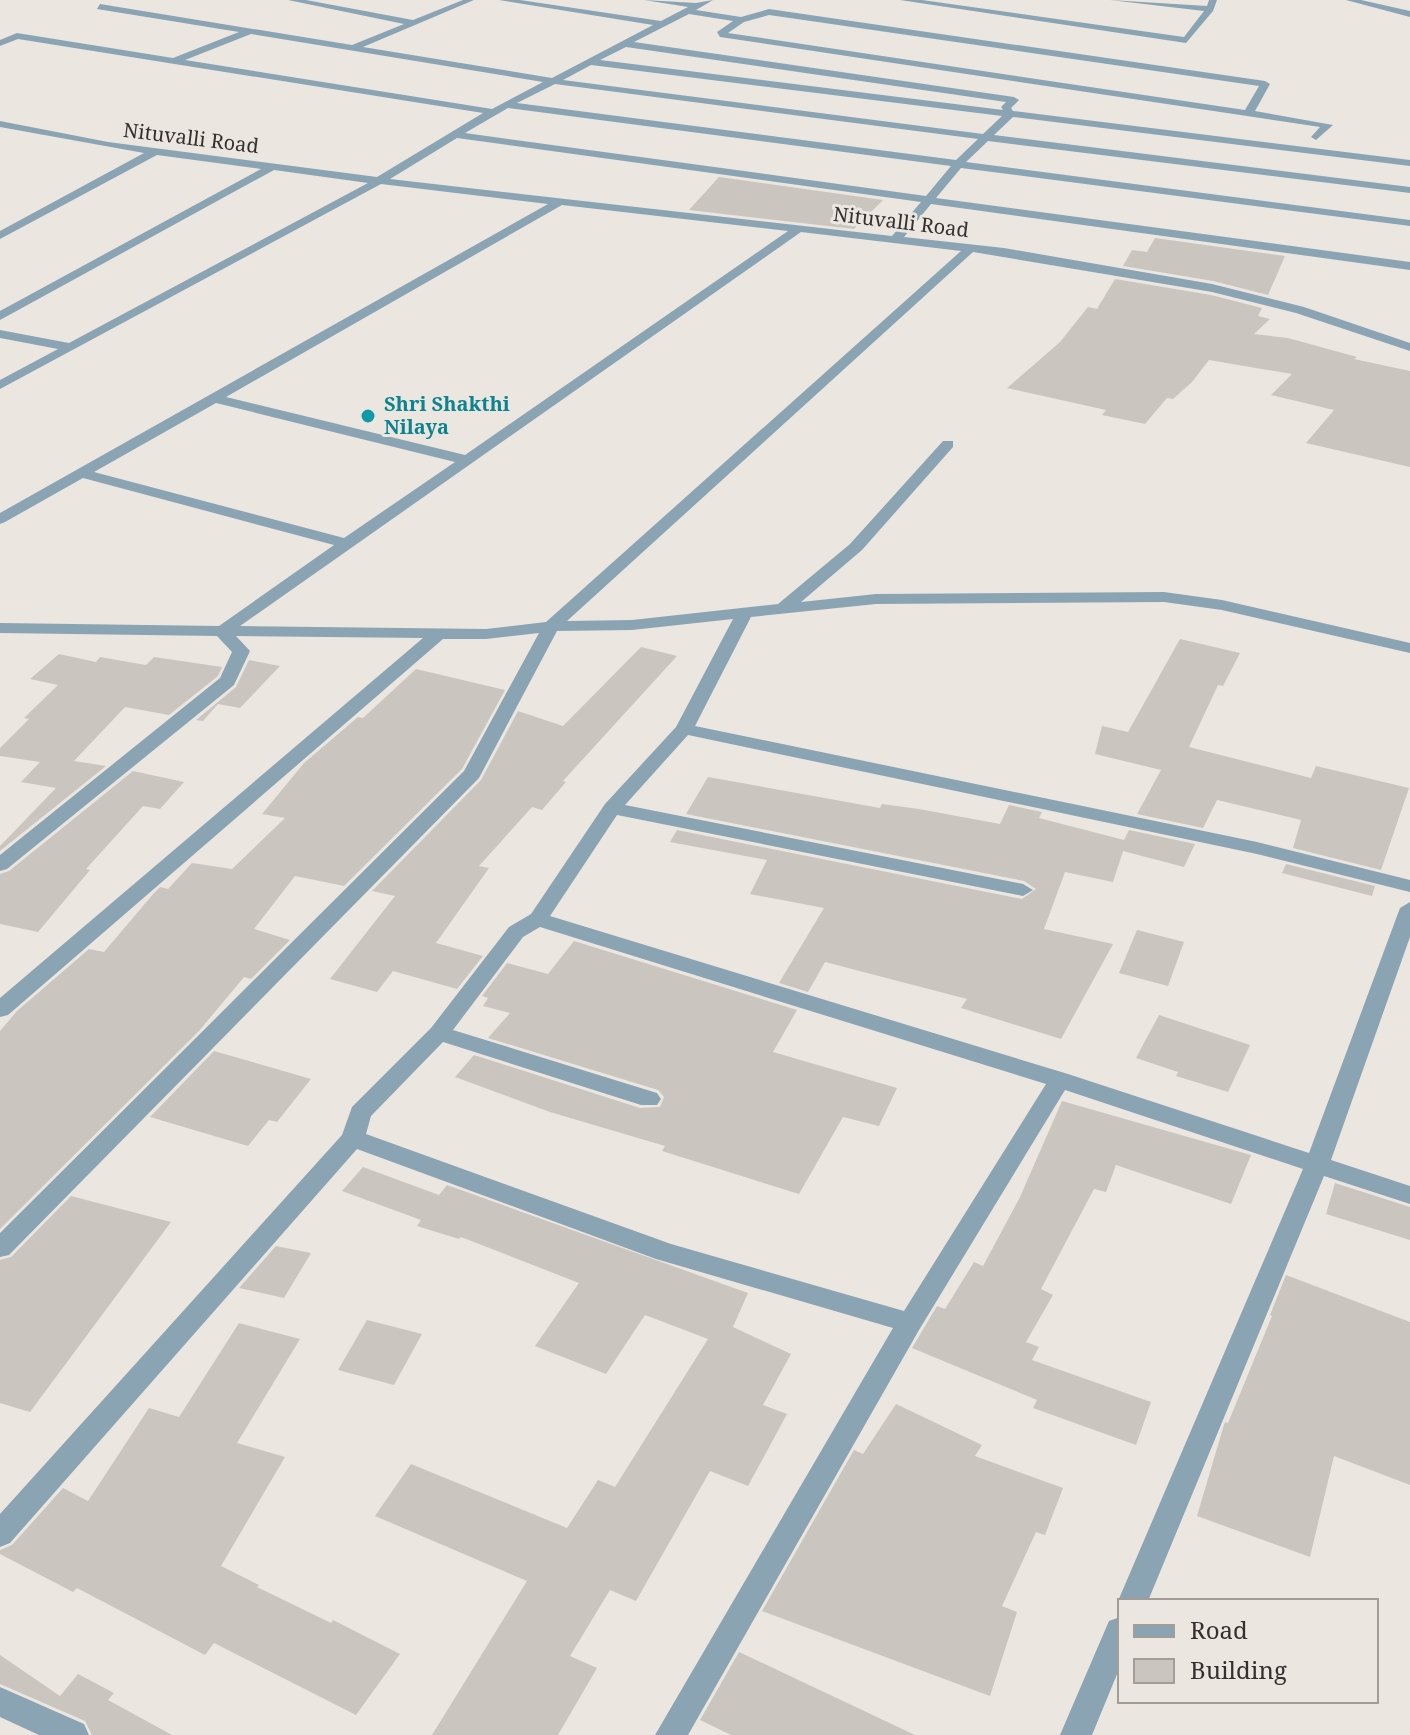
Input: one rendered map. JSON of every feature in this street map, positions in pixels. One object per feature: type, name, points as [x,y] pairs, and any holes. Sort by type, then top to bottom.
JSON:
[{"type":"street","points":[[292,0],[414,23]]},
{"type":"street","points":[[354,48],[470,0]]},
{"type":"street","points":[[503,0],[662,24]]},
{"type":"street","points":[[648,0],[698,6]]},
{"type":"street","points":[[0,385],[379,181],[493,112],[709,0]]},
{"type":"street","points":[[904,0],[1181,43],[1211,4]]},
{"type":"street","points":[[1114,0],[1211,4]]},
{"type":"street","points":[[1350,0],[1410,14]]},
{"type":"street","points":[[100,7],[622,92],[989,135],[1410,190]]},
{"type":"street","points":[[687,11],[741,20]]},
{"type":"street","points":[[1248,114],[1265,84],[769,12],[741,20],[720,34],[1248,114],[1328,125],[1316,137]]},
{"type":"street","points":[[173,62],[251,31]]},
{"type":"street","points":[[0,43],[17,36],[493,112]]},
{"type":"street","points":[[625,44],[1014,100]]},
{"type":"street","points":[[1073,66],[1084,57]]},
{"type":"street","points":[[1147,66],[1158,60]]},
{"type":"street","points":[[591,62],[1410,163]]},
{"type":"street","points":[[1010,114],[1006,107],[1014,100],[1050,84],[1061,75]]},
{"type":"street","points":[[507,105],[1410,223]]},
{"type":"street","points":[[896,239],[958,164],[1010,114]]},
{"type":"street","name":"Nituvalli Road","points":[[1,124],[156,151],[379,181],[971,248],[1212,288],[1300,310],[1410,347]]},
{"type":"street","points":[[456,135],[1410,266]]},
{"type":"street","points":[[0,236],[156,151]]},
{"type":"street","points":[[0,316],[274,166]]},
{"type":"street","points":[[0,519],[561,201]]},
{"type":"street","points":[[222,631],[800,228]]},
{"type":"street","points":[[0,1248],[472,774],[551,626],[971,248]]},
{"type":"street","points":[[0,334],[71,347]]},
{"type":"street","points":[[214,398],[467,460]]},
{"type":"street","points":[[783,609],[856,547],[948,444]]},
{"type":"street","points":[[82,473],[347,544]]},
{"type":"street","points":[[0,628],[486,634],[551,626],[632,625],[876,599],[1017,594],[1164,597],[1222,605],[1410,648]]},
{"type":"street","points":[[0,1534],[353,1138],[360,1113],[439,1033],[516,932],[538,919],[612,808],[684,729],[745,613]]},
{"type":"street","points":[[0,865],[228,681],[241,651],[222,631]]},
{"type":"street","points":[[0,1010],[118,905],[378,688],[438,634]]},
{"type":"street","points":[[684,729],[1257,848],[1410,886]]},
{"type":"street","points":[[612,808],[1023,890]]},
{"type":"street","points":[[1134,1599],[1317,1165],[1410,908]]},
{"type":"street","points":[[538,919],[1060,1080],[1410,1195]]},
{"type":"street","points":[[439,1033],[649,1099]]},
{"type":"street","points":[[671,1735],[910,1323],[1060,1080]]},
{"type":"street","points":[[353,1138],[665,1252],[910,1323]]},
{"type":"street","points":[[1076,1735],[1118,1636]]},
{"type":"street","points":[[0,1702],[73,1735]]},
{"type":"building","points":[[719,177],[883,200],[854,229],[689,210]]},
{"type":"building","points":[[1155,238],[1285,256],[1268,295],[1213,281],[1123,266],[1132,250],[1147,252]]},
{"type":"building","points":[[1115,279],[1211,295],[1262,308],[1258,316],[1270,319],[1254,334],[1288,338],[1357,357],[1354,359],[1410,371],[1410,467],[1306,443],[1334,410],[1271,395],[1292,374],[1209,360],[1192,382],[1173,399],[1167,398],[1145,424],[1102,415],[1106,410],[1007,388],[1060,342],[1088,307],[1097,309]]},
{"type":"building","points":[[1180,639],[1240,653],[1223,686],[1218,685],[1189,747],[1311,778],[1316,766],[1409,788],[1381,870],[1293,848],[1301,820],[1217,800],[1203,828],[1137,814],[1161,770],[1095,754],[1102,726],[1128,732]]},
{"type":"building","points":[[641,647],[677,656],[563,781],[566,782],[542,810],[532,807],[479,866],[489,868],[436,943],[483,956],[457,989],[393,971],[377,992],[330,979],[395,896],[372,891],[481,780],[518,711],[563,726]]},
{"type":"building","points":[[59,654],[96,662],[100,657],[146,665],[154,657],[222,667],[218,676],[169,715],[125,707],[74,761],[106,766],[0,851],[0,846],[56,788],[21,782],[40,762],[0,756],[0,748],[29,719],[24,718],[58,685],[30,679]]},
{"type":"building","points":[[249,660],[280,666],[240,708],[218,704],[203,721],[196,720],[236,687]]},
{"type":"building","points":[[416,669],[505,690],[462,769],[344,886],[295,876],[254,929],[290,940],[251,979],[244,977],[199,1031],[0,1229],[0,1031],[17,1011],[89,949],[104,952],[154,893],[160,887],[168,889],[192,863],[232,869],[285,818],[262,814],[304,763],[358,717],[363,718]]},
{"type":"building","points":[[133,771],[184,782],[160,809],[143,806],[86,869],[90,870],[38,932],[0,924],[0,874],[9,871]]},
{"type":"building","points":[[708,777],[880,808],[882,804],[1000,824],[1009,805],[1042,812],[1039,818],[1124,840],[1129,830],[1195,844],[1184,867],[1123,851],[1113,882],[1065,872],[1044,929],[1113,944],[1061,1039],[961,1008],[967,999],[825,962],[808,992],[779,983],[824,908],[750,894],[767,860],[670,842],[677,830],[1022,899],[1036,889],[1024,881],[686,814]]},
{"type":"building","points":[[1286,864],[1375,886],[1372,896],[1282,873]]},
{"type":"building","points":[[1137,930],[1184,942],[1168,986],[1119,973]]},
{"type":"building","points":[[574,941],[797,1010],[773,1052],[897,1088],[879,1126],[843,1117],[799,1194],[662,1151],[665,1146],[550,1112],[455,1077],[474,1055],[640,1108],[660,1107],[664,1097],[658,1090],[488,1038],[510,1013],[483,1006],[488,998],[482,996],[507,963],[548,974]]},
{"type":"building","points":[[1159,1015],[1250,1045],[1228,1092],[1176,1076],[1178,1072],[1136,1058]]},
{"type":"building","points":[[214,1051],[311,1079],[277,1122],[269,1120],[248,1146],[150,1117]]},
{"type":"building","points":[[1062,1101],[1251,1155],[1231,1204],[1116,1165],[1106,1192],[1094,1189],[1041,1289],[1053,1295],[1026,1342],[1039,1347],[1032,1360],[1151,1402],[1136,1445],[1033,1408],[1037,1400],[912,1348],[937,1306],[945,1309],[974,1262],[983,1266],[1020,1197]]},
{"type":"building","points":[[363,1167],[439,1195],[447,1185],[748,1293],[733,1327],[791,1354],[763,1405],[787,1414],[748,1486],[710,1471],[636,1601],[610,1590],[570,1656],[597,1668],[558,1735],[432,1735],[527,1581],[375,1516],[411,1464],[567,1528],[598,1480],[615,1487],[708,1339],[645,1315],[606,1374],[535,1346],[579,1283],[461,1237],[459,1239],[417,1226],[421,1220],[342,1191]]},
{"type":"building","points":[[1335,1183],[1410,1207],[1410,1240],[1326,1214]]},
{"type":"building","points":[[71,1196],[171,1222],[30,1412],[0,1403],[0,1260],[11,1257]]},
{"type":"building","points":[[276,1246],[311,1253],[284,1298],[239,1288]]},
{"type":"building","points":[[1286,1275],[1410,1322],[1410,1485],[1334,1456],[1310,1557],[1197,1516],[1225,1422],[1228,1423]]},
{"type":"building","points":[[367,1320],[422,1334],[394,1385],[338,1370]]},
{"type":"building","points":[[239,1323],[300,1339],[237,1443],[285,1457],[221,1566],[259,1585],[257,1587],[400,1654],[356,1715],[214,1643],[205,1655],[77,1588],[73,1592],[0,1554],[0,1550],[12,1545],[63,1488],[88,1501],[149,1408],[179,1417]]},
{"type":"building","points":[[896,1404],[982,1445],[975,1456],[1063,1488],[1045,1535],[1036,1532],[1002,1606],[1017,1612],[990,1696],[762,1611],[854,1450],[863,1454]]},
{"type":"building","points":[[739,1652],[915,1735],[731,1735],[700,1720]]},
{"type":"building","points":[[0,1655],[60,1696],[78,1674],[114,1693],[108,1700],[172,1735],[92,1735],[85,1721],[0,1684]]},
{"type":"place","name":"Shri Shakthi Nilaya","points":[[368,416]]}]
